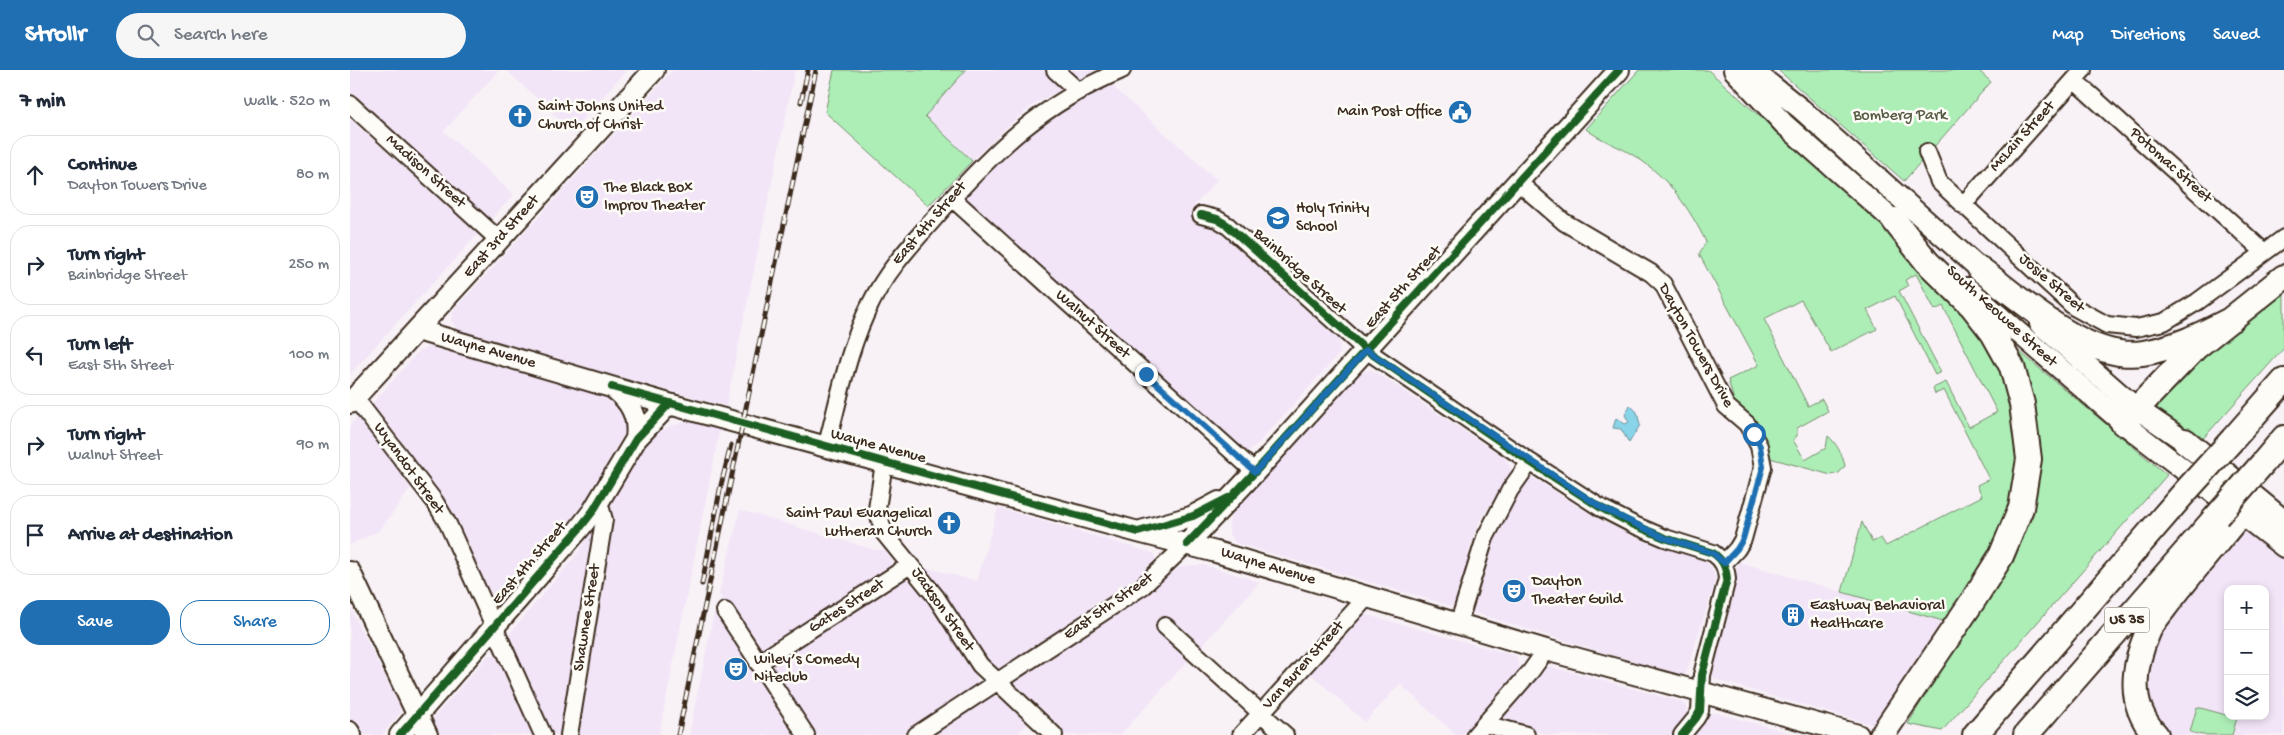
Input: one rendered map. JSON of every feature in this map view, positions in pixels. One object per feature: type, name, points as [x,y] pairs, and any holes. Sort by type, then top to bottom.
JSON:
[{"type":"highway","points":[[1882,735],[1974,599],[2000,556],[2021,508],[2029,458],[2022,404],[2012,367],[1993,333],[1972,306],[1926,262],[1894,220]]},
{"type":"highway","points":[[1980,269],[2060,327],[2098,348],[2119,353],[2141,354],[2188,342],[2232,319]]},
{"type":"highway","points":[[2130,416],[2196,347],[2284,277]]},
{"type":"highway","points":[[1955,735],[1987,711],[2129,556],[2284,381]]},
{"type":"highway","name":"US 35","points":[[2031,730],[2273,466],[2284,438]]},
{"type":"highway","points":[[2185,441],[2284,523]]},
{"type":"highway","points":[[2156,735],[2140,711],[2134,683],[2138,661],[2148,630],[2225,519]]},
{"type":"highway","points":[[1975,735],[1987,711]]},
{"type":"main road","name":"East 3rd Street","points":[[352,401],[654,70]]},
{"type":"main road","name":"East 5th Street","points":[[1187,544],[1255,472],[1619,70]]},
{"type":"main road","name":"South Keowee Street","points":[[1734,70],[1784,124],[1894,220],[2006,323],[2130,416],[2284,547]]},
{"type":"main road","name":"South Keowee Street","points":[[1752,70],[1801,109],[1980,269],[2130,416],[2185,441],[2284,511]]},
{"type":"main road","name":"Wayne Avenue","points":[[418,330],[669,404],[826,448],[1187,544],[1458,625],[1858,735]]},
{"type":"main road","points":[[612,387],[627,400],[631,407],[637,424],[636,439]]},
{"type":"main road","name":"East 4th Street","points":[[400,735],[580,529],[599,502],[636,439],[669,404]]},
{"type":"main road","points":[[1138,532],[1193,516],[1234,494]]},
{"type":"main road","points":[[350,572],[427,735]]},
{"type":"street","points":[[1055,70],[1078,91]]},
{"type":"street","name":"East 4th Street","points":[[826,448],[854,345],[871,302],[900,256],[1000,148],[1033,120],[1078,91],[1122,70]]},
{"type":"street","name":"McLain Street","points":[[1963,205],[2079,75]]},
{"type":"street","name":"Potomac Street","points":[[2079,75],[2264,252]]},
{"type":"street","name":"Madison Street","points":[[350,104],[499,240]]},
{"type":"street","name":"Josie Street","points":[[1927,152],[1939,182],[2074,307],[2107,324],[2123,328],[2154,325],[2180,314],[2284,238]]},
{"type":"street","name":"Dayton Towers Drive","points":[[1518,182],[1564,222],[1651,273],[1663,284],[1726,406],[1747,424],[1754,434],[1760,446],[1763,467],[1743,539],[1737,549],[1724,563]]},
{"type":"street","name":"Walnut Street","points":[[952,198],[1255,472]]},
{"type":"street","name":"Bainbridge Street","points":[[1202,215],[1217,219],[1227,225],[1366,350],[1530,462],[1602,508],[1665,538],[1713,553],[1724,563]]},
{"type":"street","name":"Wyandot Street","points":[[352,401],[434,502],[448,524],[543,735]]},
{"type":"street","points":[[1458,625],[1485,538],[1510,490],[1530,462]]},
{"type":"street","name":"Jackson Street","points":[[884,463],[877,496],[879,521],[884,533],[894,548],[936,597],[980,666],[1054,735]]},
{"type":"street","name":"Shawnee Street","points":[[569,735],[604,520],[599,502]]},
{"type":"street","name":"East 5th Street","points":[[916,735],[1144,586],[1187,544]]},
{"type":"street","points":[[1682,735],[1700,711],[1702,675],[1727,578],[1724,563]]},
{"type":"street","name":"Gates Street","points":[[758,663],[910,565]]},
{"type":"street","name":"Van Buren Street","points":[[1241,735],[1367,597]]},
{"type":"street","points":[[726,611],[806,735]]},
{"type":"street","points":[[1165,626],[1286,735]]},
{"type":"street","points":[[1480,729],[1531,671],[1546,650]]},
{"type":"street","points":[[1480,729],[1526,735]]},
{"type":"street","points":[[350,730],[353,735]]},
{"type":"shaded area","points":[[350,70],[499,70],[444,131],[514,195],[489,221],[350,96]]},
{"type":"shaded area","points":[[506,70],[627,70],[572,131]]},
{"type":"shaded area","points":[[673,70],[795,70],[726,406],[460,334],[451,320],[453,311]]},
{"type":"shaded area","points":[[834,70],[1097,70],[1036,103],[1010,124],[966,166],[825,112]]},
{"type":"shaded area","points":[[1110,84],[1217,180],[1193,207],[1339,340],[1340,353],[1255,447],[1245,452],[1236,450],[966,199],[967,193],[1011,148],[1077,102]]},
{"type":"shaded area","points":[[350,119],[478,234],[350,374]]},
{"type":"shaded area","points":[[430,346],[608,396],[618,405],[626,418],[627,429],[586,501],[502,600],[495,602],[487,597],[369,407],[418,352]]},
{"type":"shaded area","points":[[1372,370],[1505,458],[1510,467],[1511,473],[1479,522],[1468,553],[1485,555],[1502,512],[1528,478],[1535,479],[1595,517],[1638,539],[1702,560],[1711,566],[1715,576],[1713,588],[1686,674],[1681,676],[1236,543],[1229,534],[1231,514],[1349,379],[1360,372]]},
{"type":"shaded area","points":[[359,415],[411,488],[380,530],[350,545],[350,425]]},
{"type":"shaded area","points":[[686,422],[720,429],[659,735],[550,735],[506,638],[578,553],[643,444],[670,426]]},
{"type":"shaded area","points":[[998,508],[1153,553],[1158,562],[1130,587],[1001,671],[984,665],[917,567],[977,581]]},
{"type":"shaded area","points":[[740,510],[875,550],[884,550],[892,560],[891,566],[889,571],[757,653],[719,594]]},
{"type":"shaded area","points":[[2245,526],[2284,557],[2284,735],[2171,735],[2161,724],[2149,695],[2153,651],[2181,599]]},
{"type":"shaded area","points":[[1739,562],[1950,623],[1882,722],[1874,725],[1723,682],[1715,679],[1710,672],[1709,666]]},
{"type":"shaded area","points":[[1205,565],[1260,582],[1120,735],[1061,735],[1013,687],[1014,680],[1022,673],[1180,567]]},
{"type":"shaded area","points":[[909,573],[977,675],[974,689],[902,735],[809,735],[766,664]]},
{"type":"shaded area","points":[[350,608],[400,706],[400,713],[382,735],[350,735]]},
{"type":"shaded area","points":[[714,613],[762,686],[794,735],[689,735]]},
{"type":"shaded area","points":[[1364,614],[1516,656],[1520,669],[1516,677],[1462,735],[1456,735],[1400,684],[1365,722],[1307,671],[1357,616]]},
{"type":"shaded area","points":[[494,655],[500,659],[533,735],[438,735],[431,721],[488,656]]},
{"type":"shaded area","points":[[1549,666],[1682,702],[1686,707],[1687,715],[1671,735],[1549,735],[1503,722],[1500,717],[1541,669]]},
{"type":"shaded area","points":[[991,695],[999,697],[1029,722],[1017,735],[923,735],[982,697]]},
{"type":"shaded area","points":[[1710,713],[1716,713],[1798,735],[1689,735]]},
{"type":"green space","points":[[834,70],[966,70],[925,116],[972,161],[928,206],[825,112]]},
{"type":"green space","points":[[1639,70],[1708,70],[1901,243],[1966,308],[2009,377],[2020,462],[2011,514],[1988,560],[1950,623],[1842,592],[1862,522],[1872,542],[1881,538],[1886,546],[1982,496],[1977,485],[1989,479],[1944,390],[1935,394],[1933,388],[1946,382],[1969,427],[1997,412],[1943,306],[1935,310],[1916,274],[1905,280],[1908,286],[1899,291],[1941,372],[1935,375],[1895,296],[1867,310],[1877,329],[1831,352],[1801,300],[1764,319],[1808,406],[1822,399],[1828,411],[1797,428],[1797,436],[1793,440],[1805,460],[1826,448],[1828,436],[1839,450],[1845,466],[1839,473],[1831,475],[1770,458],[1756,426],[1735,404],[1728,380],[1759,365],[1699,254],[1706,242],[1700,230],[1677,195],[1648,165],[1586,129]]},
{"type":"green space","name":"Bomberg Park","points":[[1778,70],[1978,70],[1991,82],[1904,181]]},
{"type":"green space","points":[[2284,284],[2284,348],[2200,442],[2150,405]]},
{"type":"green space","points":[[2008,342],[2167,475],[1942,731],[1908,724],[2000,571],[2030,488]]},
{"type":"green space","points":[[2197,707],[2224,714],[2224,720],[2236,720],[2232,735],[2202,735],[2190,732]]},
{"type":"water","points":[[1630,405],[1637,412],[1640,425],[1629,443],[1621,429],[1613,428],[1616,418],[1625,424],[1629,422],[1625,415]]},
{"type":"railway","points":[[801,102],[808,70]]},
{"type":"railway","points":[[678,735],[816,70]]},
{"type":"railway","points":[[702,584],[721,485],[731,445]]},
{"type":"cycle path","points":[[1187,544],[1255,472],[1619,70]]},
{"type":"cycle path","points":[[1201,215],[1217,219],[1227,225],[1366,350],[1530,462],[1601,508],[1632,524],[1665,538],[1713,553],[1722,561],[1727,579],[1702,675],[1700,711],[1682,735]]},
{"type":"cycle path","points":[[612,387],[1138,532],[1193,516],[1234,495]]},
{"type":"cycle path","points":[[400,735],[579,529],[593,511],[636,439],[669,404]]},
{"type":"place","name":"Main Post Office","points":[[1460,112]]},
{"type":"place","name":"Saint Johns United Church of Christ","points":[[520,116]]},
{"type":"place","name":"The Black Box Improv Theater","points":[[587,197]]},
{"type":"place","name":"Holy Trinity School","points":[[1278,218]]},
{"type":"place","name":"Saint Paul Evangelical Lutheran Church","points":[[949,523]]},
{"type":"place","name":"Dayton Theater Guild","points":[[1514,591]]},
{"type":"place","name":"Eastway Behavioral Healthcare","points":[[1793,615]]},
{"type":"place","name":"Wiley’s Comedy Niteclub","points":[[736,669]]},
{"type":"route","points":[[1146,374],[1255,472],[1366,350],[1530,462],[1602,508],[1632,524],[1665,538],[1713,553],[1720,557],[1724,563],[1737,549],[1743,539],[1763,467],[1760,446],[1754,434]]}]
